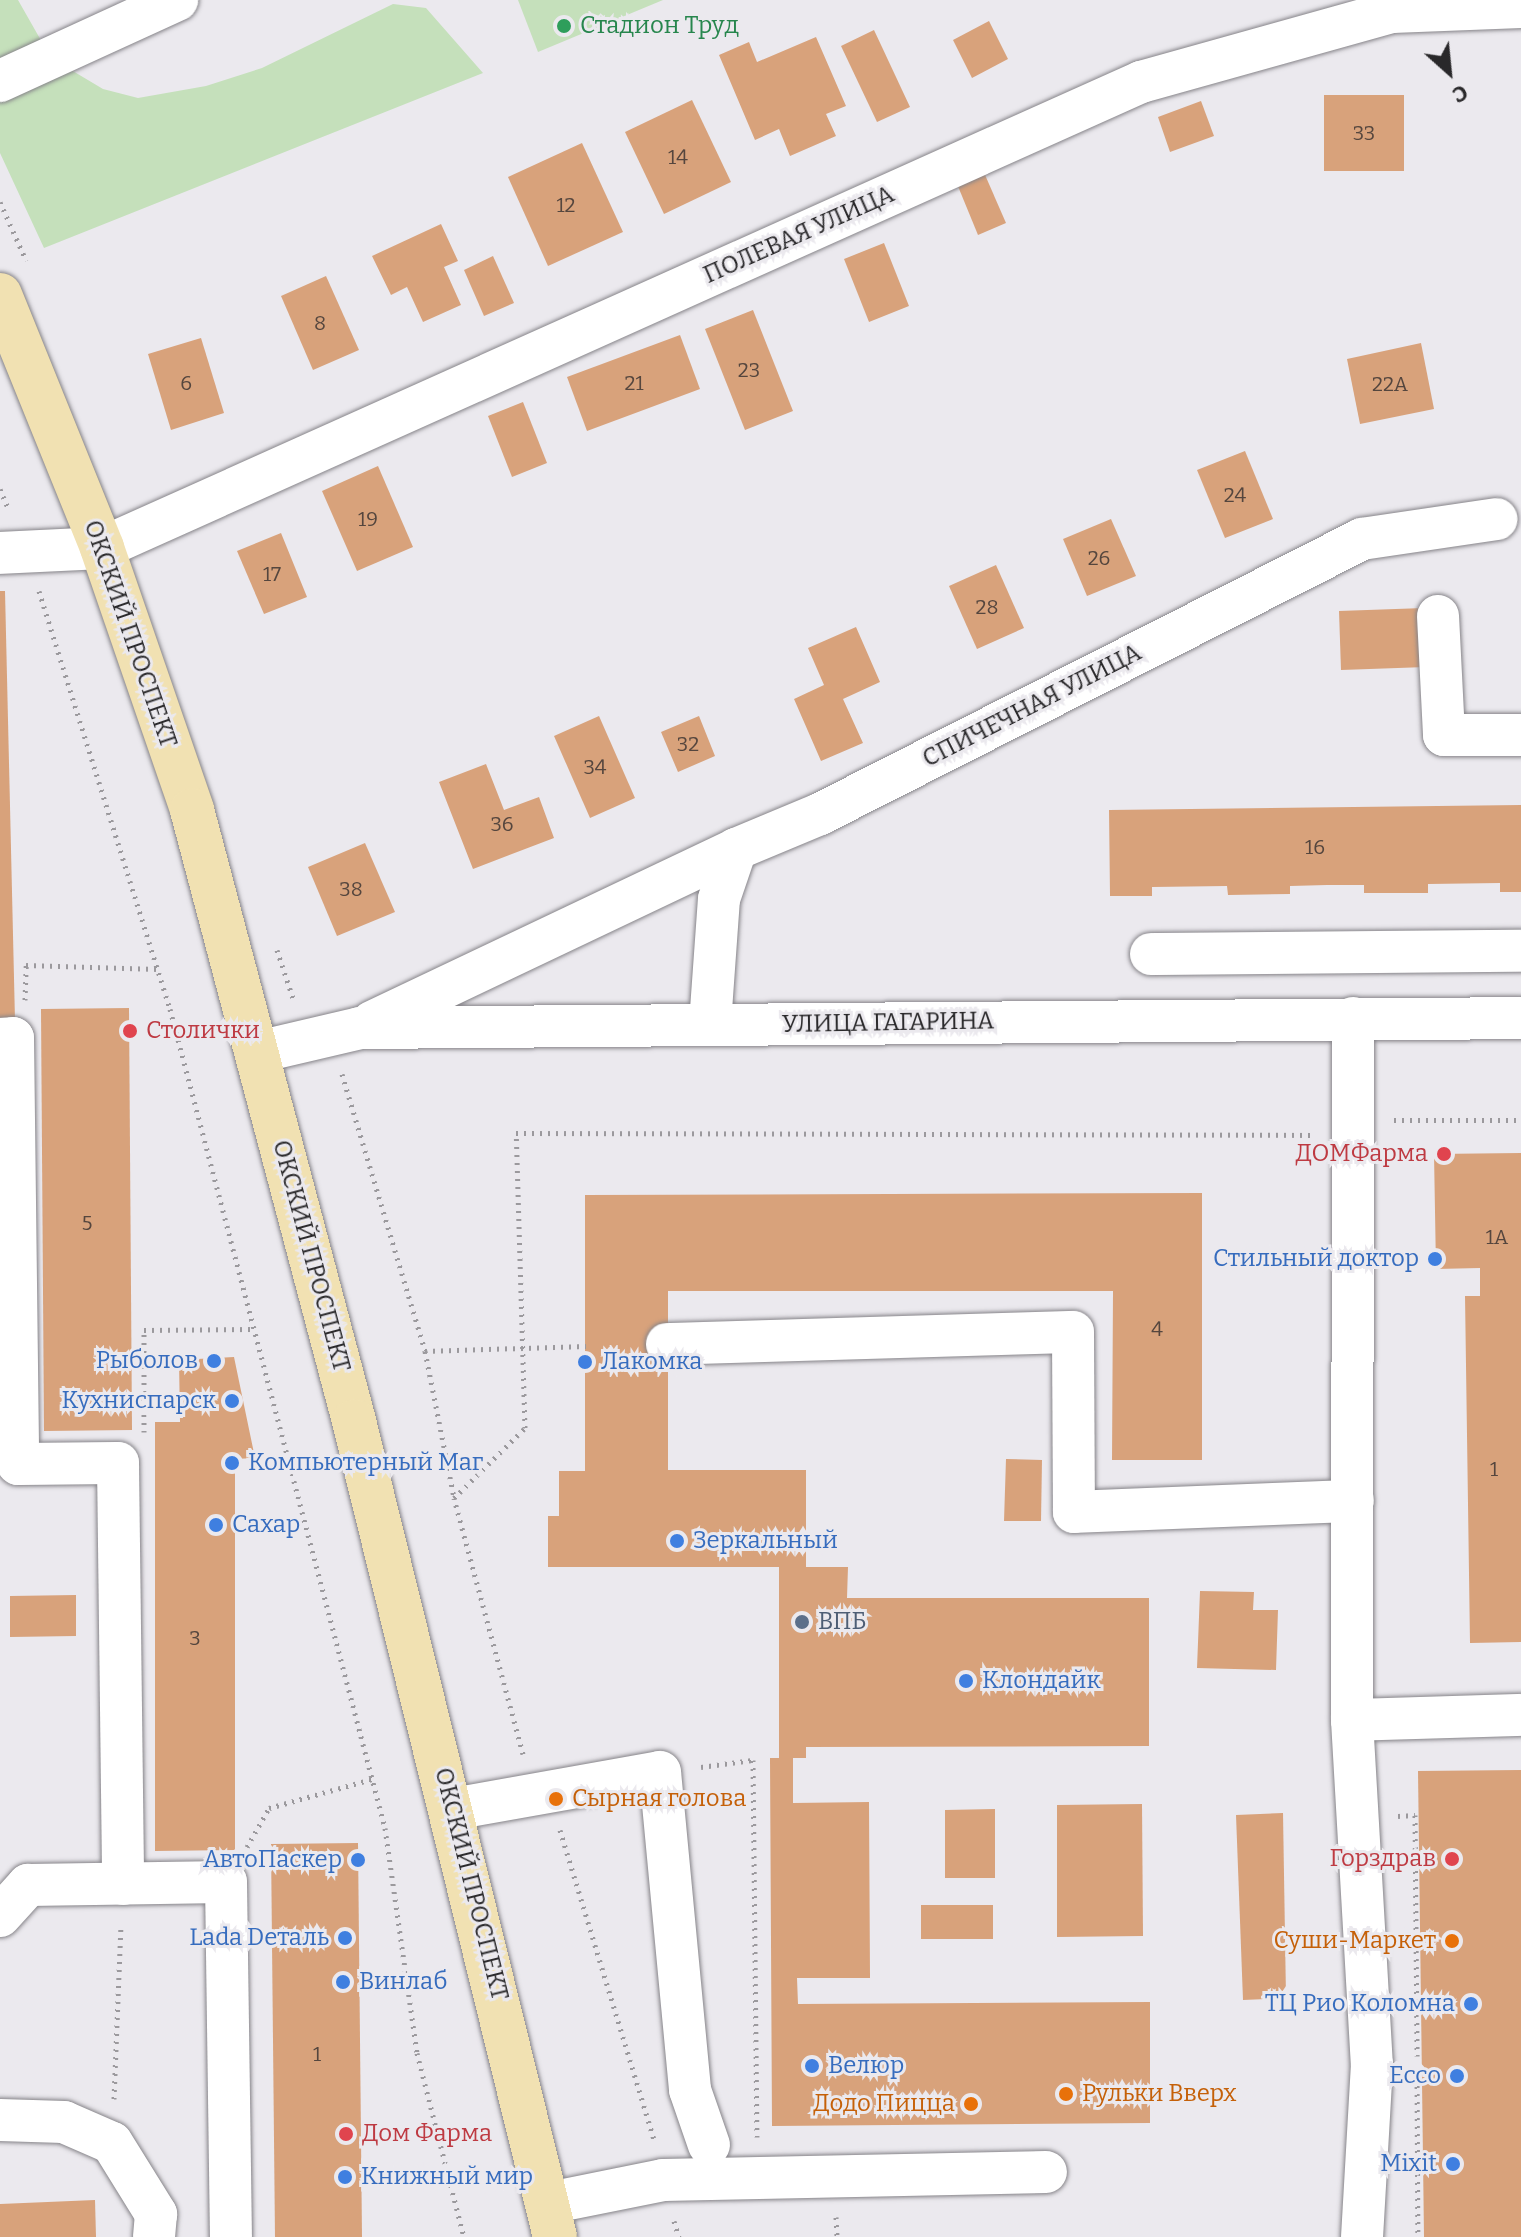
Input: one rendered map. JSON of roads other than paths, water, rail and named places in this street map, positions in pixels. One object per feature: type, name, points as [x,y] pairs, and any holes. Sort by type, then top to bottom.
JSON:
[{"type":"main road","name":"ОКСКИЙ ПРОСПЕКТ","points":[[0,295],[102,548],[192,810],[258,1052],[453,1809],[552,2220]]},
{"type":"street","points":[[0,81],[177,0]]},
{"type":"street","name":"ПОЛЕВАЯ УЛИЦА","points":[[102,548],[1141,82],[1392,12],[1521,7]]},
{"type":"street","name":"СПИЧЕЧНАЯ УЛИЦА","points":[[360,1028],[736,849],[820,814],[1362,539],[1497,519]]},
{"type":"street","points":[[14,552],[102,548]]},
{"type":"street","points":[[1438,616],[1444,735],[1521,735]]},
{"type":"street","points":[[710,1024],[719,899],[736,849]]},
{"type":"street","points":[[1151,954],[1521,951]]},
{"type":"street","points":[[1353,1018],[1350,1128],[1352,1720],[1372,2064],[1362,2237]]},
{"type":"street","name":"УЛИЦА ГАГАРИНА","points":[[258,1052],[360,1028],[1521,1018]]},
{"type":"street","points":[[6,1038],[9,1465],[118,1463],[123,1884]]},
{"type":"street","points":[[667,1344],[1073,1332],[1074,1512],[1353,1501]]},
{"type":"street","points":[[1352,1720],[1521,1715]]},
{"type":"street","points":[[453,1809],[660,1772],[690,2090],[709,2145]]},
{"type":"street","points":[[0,1916],[28,1885],[226,1882],[231,2237]]},
{"type":"street","points":[[0,2120],[64,2122],[112,2143],[156,2214],[154,2237]]},
{"type":"street","points":[[552,2220],[663,2180],[1046,2172]]},
{"type":"place","name":"Стадион Труд","points":[[564,26]]},
{"type":"place","name":"Столички","points":[[130,1031]]},
{"type":"place","name":"ДОМФарма","points":[[1444,1154]]},
{"type":"place","name":"Стильный доктор","points":[[1435,1259]]},
{"type":"place","name":"Рыболов","points":[[214,1361]]},
{"type":"place","name":"Лакомка","points":[[585,1362]]},
{"type":"place","name":"Кухниспарск","points":[[232,1401]]},
{"type":"place","name":"Компьютерный Маг","points":[[232,1463]]},
{"type":"place","name":"Сахар","points":[[216,1525]]},
{"type":"place","name":"Зеркальный","points":[[677,1541]]},
{"type":"place","name":"ВПБ","points":[[802,1622]]},
{"type":"place","name":"Клондайк","points":[[966,1681]]},
{"type":"place","name":"Сырная голова","points":[[556,1799]]},
{"type":"place","name":"Горздрав","points":[[1452,1859]]},
{"type":"place","name":"АвтоПаскер","points":[[358,1860]]},
{"type":"place","name":"Lada Dеталь","points":[[345,1938]]},
{"type":"place","name":"Суши-Маркет","points":[[1452,1941]]},
{"type":"place","name":"Винлаб","points":[[343,1982]]},
{"type":"place","name":"ТЦ Рио Коломна","points":[[1471,2004]]},
{"type":"place","name":"Велюр","points":[[812,2066]]},
{"type":"place","name":"Ecco","points":[[1457,2076]]},
{"type":"place","name":"Рульки Вверх","points":[[1066,2094]]},
{"type":"place","name":"Додо Пицца","points":[[971,2104]]},
{"type":"place","name":"Дом Фарма","points":[[346,2134]]},
{"type":"place","name":"Mixit","points":[[1453,2164]]},
{"type":"place","name":"Книжный мир","points":[[345,2177]]}]
